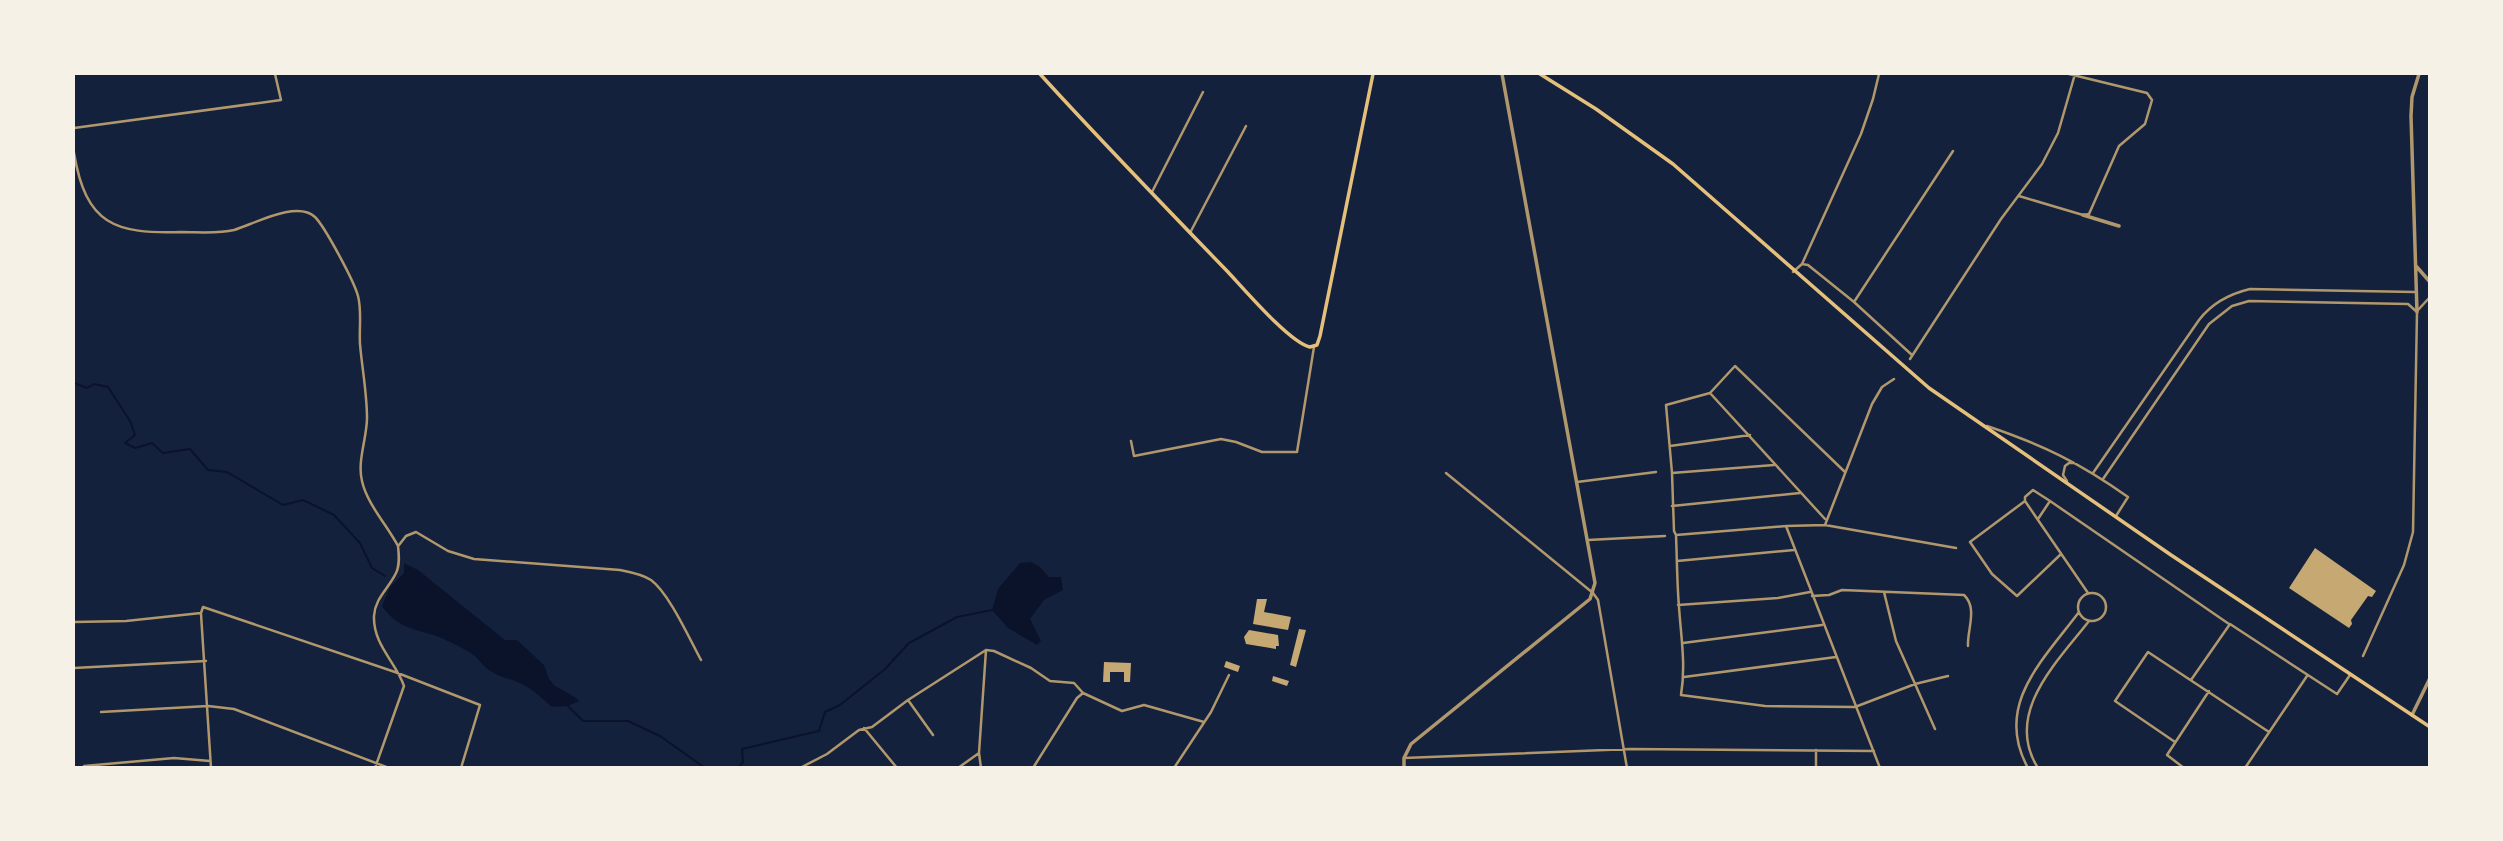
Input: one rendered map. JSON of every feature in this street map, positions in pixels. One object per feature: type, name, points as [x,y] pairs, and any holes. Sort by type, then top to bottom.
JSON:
[{"type":"main road","points":[[1040,74],[1151,195],[1297,342],[1303,346],[1314,347],[1323,324],[1373,74]]},
{"type":"main road","points":[[1540,74],[1596,109],[1673,164],[1915,378],[2350,676],[2430,727]]},
{"type":"street","points":[[74,128],[281,100],[275,74]]},
{"type":"street","points":[[1404,768],[1404,758],[1411,744],[1590,599],[1595,583],[1502,74]]},
{"type":"street","points":[[1793,272],[1802,264],[1861,134],[1879,74]]},
{"type":"street","points":[[2069,74],[2147,93],[2151,100],[2145,124],[2119,146],[2093,209],[2089,214],[2083,215]]},
{"type":"street","points":[[1910,359],[2053,145],[2075,74]]},
{"type":"street","points":[[2362,656],[2404,565],[2413,532],[2417,312],[2411,116],[2412,97],[2419,74]]},
{"type":"street","points":[[1151,195],[1203,92]]},
{"type":"street","points":[[1190,233],[1246,126]]},
{"type":"street","points":[[1854,302],[1953,151]]},
{"type":"street","points":[[74,153],[75,164],[92,208],[107,221],[130,231],[226,231],[289,212],[299,211],[314,215],[358,295],[367,417],[360,474],[367,494],[398,546],[399,564],[382,593],[374,616],[375,630],[404,686],[376,765]]},
{"type":"street","points":[[2019,195],[2119,226]]},
{"type":"street","points":[[1802,264],[1808,265],[1854,302],[1913,355]]},
{"type":"street","points":[[2415,264],[2430,282]]},
{"type":"street","points":[[2093,473],[2184,342],[2206,312],[2217,302],[2238,292],[2259,289],[2415,292]]},
{"type":"street","points":[[2417,312],[2430,297]]},
{"type":"street","points":[[2103,479],[2216,317],[2232,306],[2249,301],[2408,304],[2417,312]]},
{"type":"street","points":[[2184,342],[2193,349]]},
{"type":"street","points":[[1131,441],[1134,456],[1221,439],[1262,452],[1297,452],[1314,347]]},
{"type":"street","points":[[1845,472],[1735,366],[1710,393],[1666,405],[1678,605],[1683,643],[1684,677],[1681,695],[1765,706],[1855,707],[1915,684],[1948,676]]},
{"type":"street","points":[[1825,525],[1825,519],[1872,404],[1882,387],[1894,379]]},
{"type":"street","points":[[1710,393],[1825,519]]},
{"type":"street","points":[[1982,425],[2034,442],[2103,479],[2128,497],[2116,516]]},
{"type":"street","points":[[1670,446],[1750,435]]},
{"type":"street","points":[[2113,444],[2123,451]]},
{"type":"street","points":[[2067,481],[2063,475],[2065,466],[2077,463]]},
{"type":"street","points":[[1672,473],[1775,464]]},
{"type":"street","points":[[1577,482],[1656,472]]},
{"type":"street","points":[[1446,473],[1593,593],[1598,600],[1627,768]]},
{"type":"street","points":[[2060,555],[2017,596],[1992,574],[1970,542],[2025,501],[2025,497],[2034,490],[2229,624],[2337,694],[2350,676]]},
{"type":"street","points":[[1672,506],[1800,493]]},
{"type":"street","points":[[2025,501],[2088,593],[2098,594],[2107,604],[2103,617],[2090,621],[2036,689],[2031,704],[2028,740],[2038,768]]},
{"type":"street","points":[[2038,519],[2050,501]]},
{"type":"street","points":[[1675,533],[1825,525],[1956,548]]},
{"type":"street","points":[[1786,526],[1880,768]]},
{"type":"street","points":[[398,546],[407,536],[416,532],[448,551],[483,561],[620,570],[639,575],[661,589],[701,660]]},
{"type":"street","points":[[1588,540],[1665,536]]},
{"type":"street","points":[[1677,561],[1794,550]]},
{"type":"street","points":[[1678,605],[1811,594],[1829,595],[1842,590],[1964,595],[1970,604],[1971,628],[1968,646]]},
{"type":"street","points":[[1884,591],[1896,641],[1935,729]]},
{"type":"street","points":[[2028,768],[2019,746],[2016,716],[2024,688],[2079,612],[2079,603],[2088,593]]},
{"type":"street","points":[[211,768],[202,607],[395,672],[480,705],[461,768]]},
{"type":"street","points":[[2079,612],[2090,621]]},
{"type":"street","points":[[74,622],[125,621],[201,613]]},
{"type":"street","points":[[2191,680],[2229,624]]},
{"type":"street","points":[[1683,643],[1823,625]]},
{"type":"street","points":[[981,768],[979,753],[986,650]]},
{"type":"street","points":[[800,768],[827,754],[864,728],[872,727],[908,700],[986,650],[1031,668],[1050,681],[1074,683],[1083,693],[1122,711],[1144,705],[1204,722]]},
{"type":"street","points":[[2175,742],[2115,701],[2148,652],[2269,732]]},
{"type":"street","points":[[1684,677],[1836,657]]},
{"type":"street","points":[[74,668],[206,661]]},
{"type":"street","points":[[1174,768],[1204,722],[1229,675]]},
{"type":"street","points":[[2245,768],[2307,676]]},
{"type":"street","points":[[2412,715],[2430,678]]},
{"type":"street","points":[[2184,768],[2167,755],[2208,691]]},
{"type":"street","points":[[1033,768],[1077,698],[1083,693]]},
{"type":"street","points":[[908,700],[933,735]]},
{"type":"street","points":[[100,712],[208,706],[234,709],[389,768]]},
{"type":"street","points":[[864,728],[897,768]]},
{"type":"street","points":[[1404,758],[1624,749],[1874,751]]},
{"type":"street","points":[[1816,750],[1816,768]]},
{"type":"street","points":[[958,768],[979,753]]},
{"type":"street","points":[[85,766],[174,758],[210,761]]},
{"type":"water","points":[[1031,562],[1049,577],[1061,577],[1063,590],[1044,600],[1030,619],[1041,641],[1037,645],[1008,628],[992,610],[998,589],[1020,563]]},
{"type":"water","points":[[404,563],[418,570],[505,640],[517,640],[544,665],[555,686],[579,701],[568,706],[552,707],[526,686],[499,676],[464,649],[442,638],[405,626],[389,615],[382,606],[390,587],[404,573]]},
{"type":"building","points":[[2315,548],[2376,591],[2372,597],[2368,596],[2351,620],[2349,628],[2289,588]]},
{"type":"building","points":[[1257,599],[1267,599],[1264,612],[1291,617],[1288,630],[1253,624]]},
{"type":"building","points":[[1299,629],[1306,630],[1296,667],[1290,665]]},
{"type":"building","points":[[1249,630],[1278,635],[1279,646],[1276,646],[1276,649],[1246,644],[1244,637]]},
{"type":"building","points":[[1226,661],[1240,666],[1238,672],[1224,667]]},
{"type":"building","points":[[1104,662],[1131,663],[1130,682],[1124,682],[1124,672],[1110,672],[1110,682],[1103,682]]},
{"type":"building","points":[[1273,676],[1289,681],[1287,686],[1272,681]]},
{"type":"waterway","points":[[74,383],[87,388],[94,384],[108,387],[130,421],[135,435],[125,443],[135,448],[152,443],[163,453],[190,449],[208,470],[227,472],[283,505],[303,500],[334,515],[360,543],[372,568],[385,576]]},
{"type":"waterway","points":[[738,768],[743,762],[742,749],[819,731],[825,712],[840,705],[885,669],[909,643],[957,617],[992,610]]},
{"type":"waterway","points":[[566,704],[583,721],[628,721],[660,736],[705,768]]},
{"type":"waterway","points":[[728,768],[736,768]]}]
